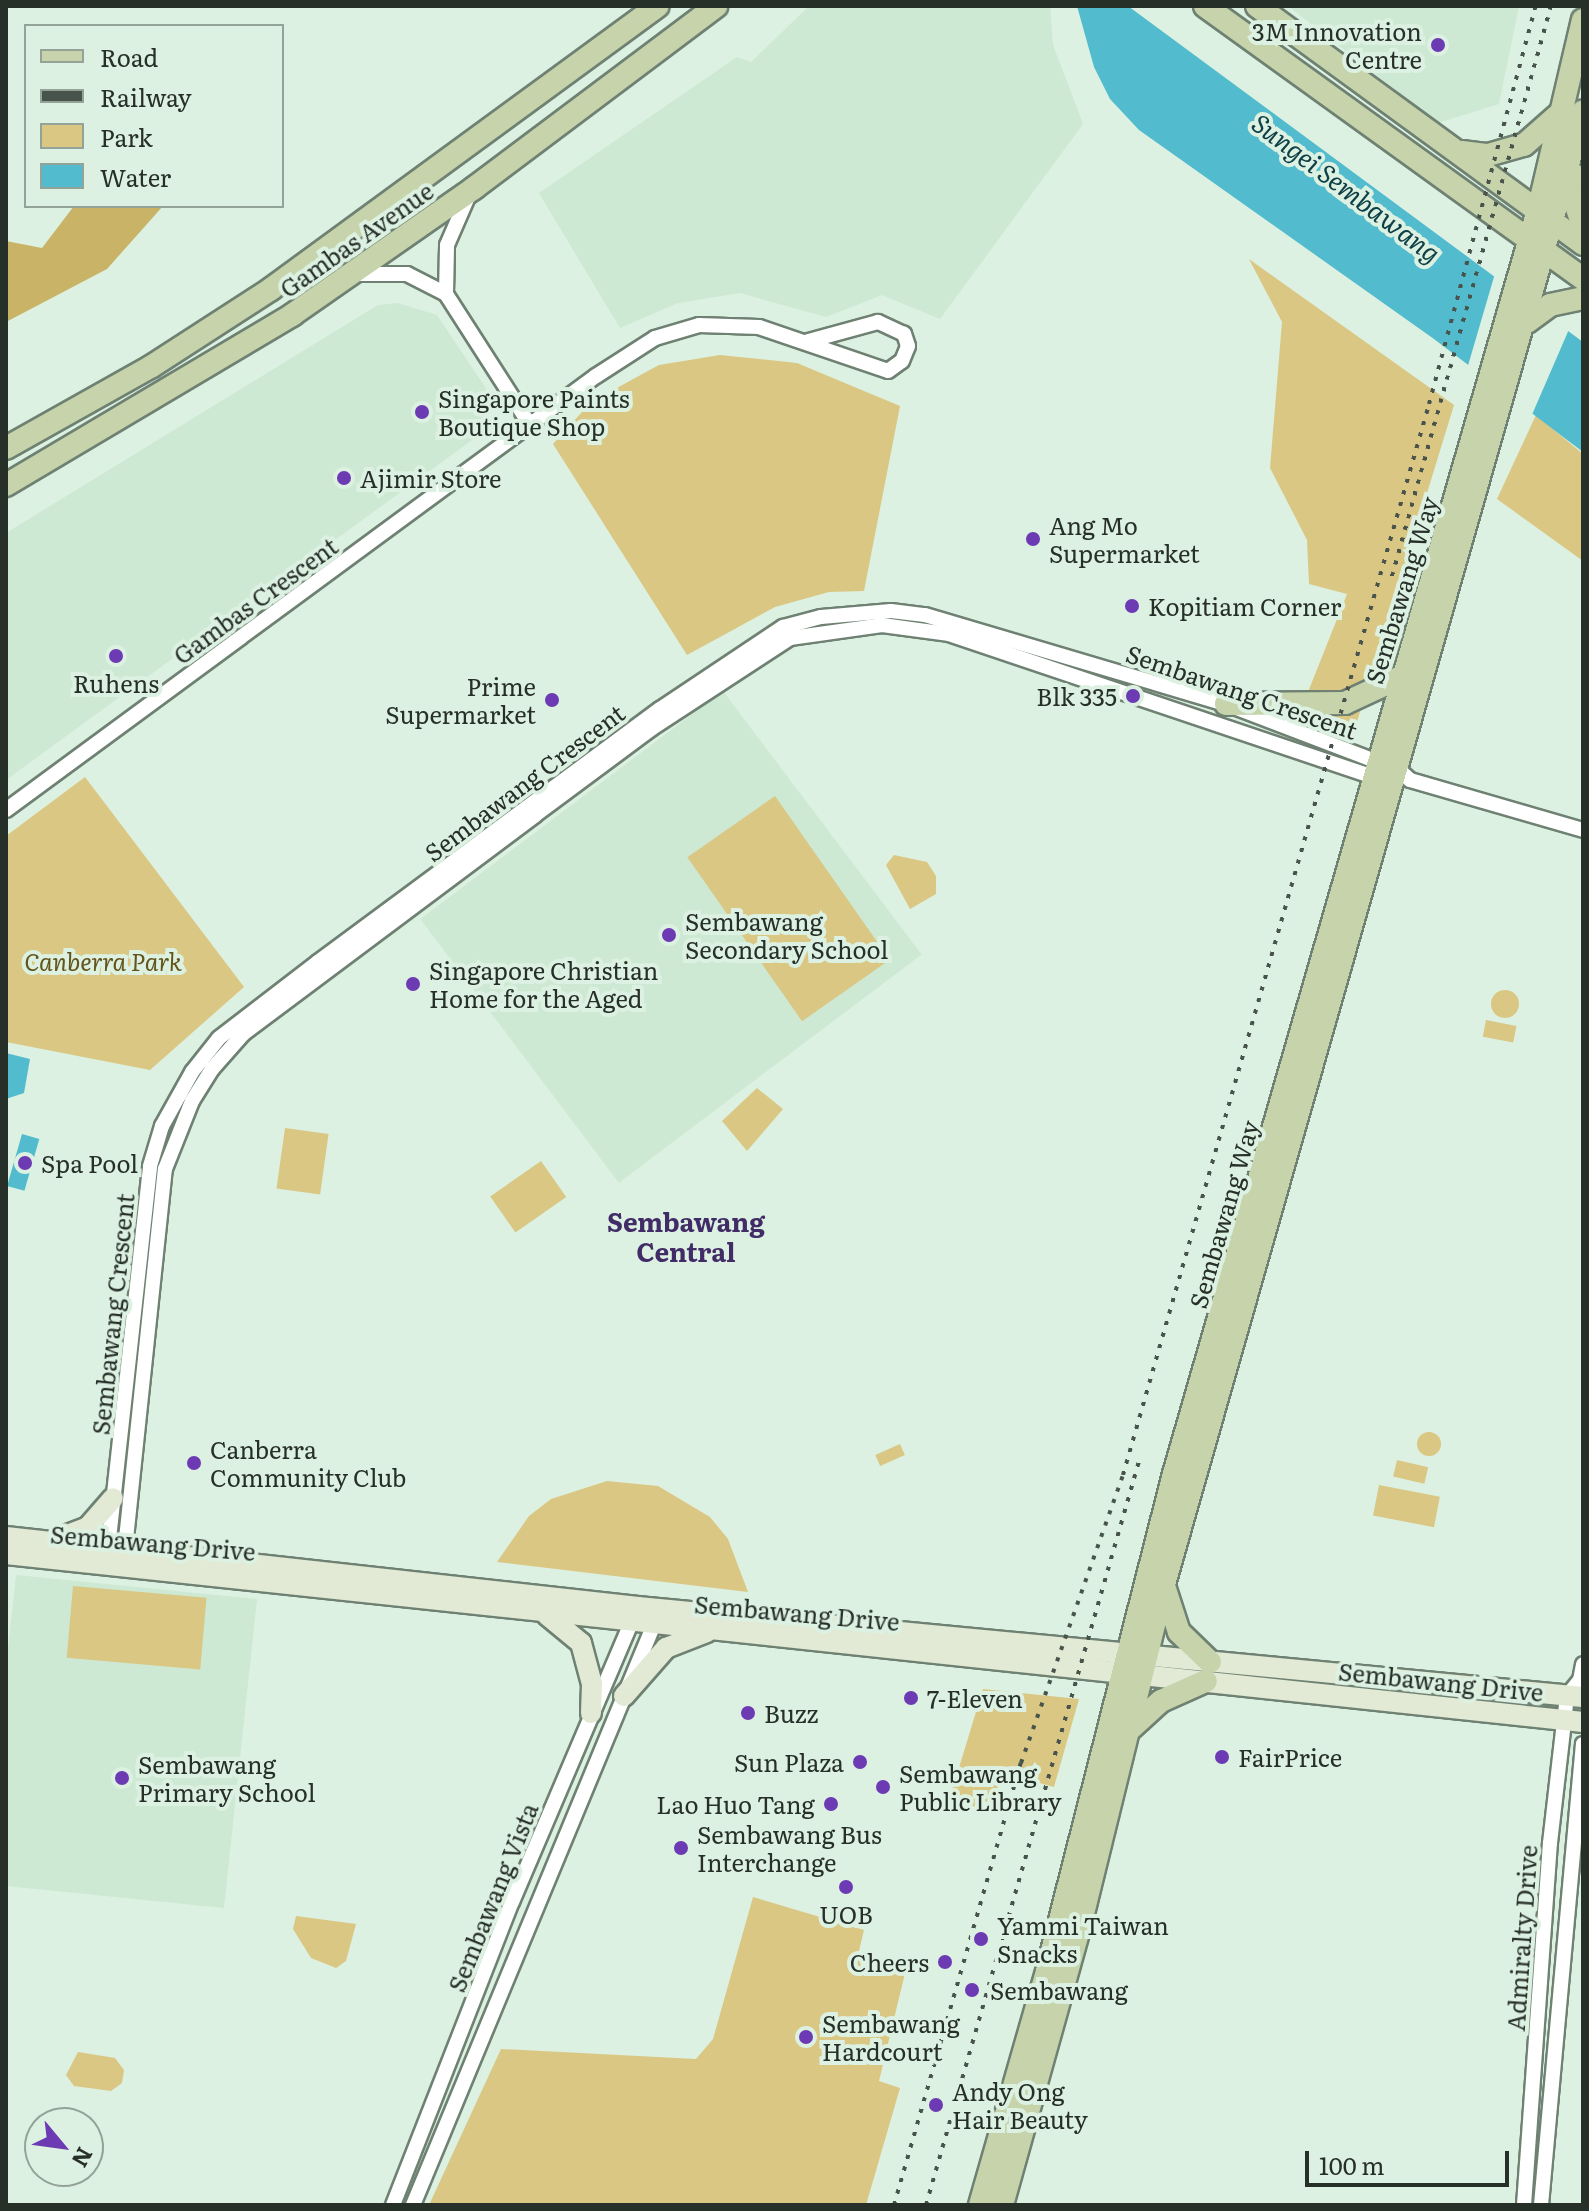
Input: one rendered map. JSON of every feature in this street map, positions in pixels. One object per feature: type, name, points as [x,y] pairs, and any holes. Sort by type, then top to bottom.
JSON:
[{"type":"main road","name":"Gambas Avenue","points":[[6,448],[152,366],[237,312],[658,6]]},
{"type":"main road","name":"Gambas Avenue","points":[[6,485],[167,391],[351,275],[474,188],[716,6]]},
{"type":"main road","points":[[1205,6],[1583,279]]},
{"type":"main road","points":[[1257,6],[1546,213],[1583,244]]},
{"type":"main road","points":[[1546,213],[1558,115],[1583,20]]},
{"type":"main road","points":[[1546,213],[1573,153],[1583,111]]},
{"type":"main road","points":[[1461,152],[1488,155],[1524,145],[1558,115]]},
{"type":"main road","points":[[1573,153],[1572,194],[1583,226]]},
{"type":"main road","name":"Sembawang Way","points":[[980,2205],[1133,1665],[1174,1474],[1374,769],[1486,425],[1546,213]]},
{"type":"main road","name":"Sembawang Way","points":[[1002,2205],[1088,1894],[1126,1732],[1133,1665],[1164,1584],[1205,1453],[1401,778],[1486,425],[1527,322],[1525,290]]},
{"type":"main road","points":[[1527,322],[1550,305],[1583,298]]},
{"type":"main road","points":[[237,312],[228,334],[232,340],[250,340]]},
{"type":"main road","points":[[152,366],[175,369],[167,391]]},
{"type":"main road","points":[[1226,704],[1345,703],[1403,676]]},
{"type":"main road","points":[[1174,1474],[1190,1473],[1205,1453]]},
{"type":"main road","points":[[46,1541],[88,1527],[113,1498]]},
{"type":"main road","name":"Sembawang Drive","points":[[6,1537],[46,1541],[116,1555],[545,1613],[634,1615]]},
{"type":"main road","name":"Sembawang Drive","points":[[6,1554],[116,1555],[634,1615],[1208,1672],[1573,1721]]},
{"type":"main road","points":[[1126,1732],[1161,1701],[1208,1672],[1179,1632],[1164,1584]]},
{"type":"main road","points":[[545,1613],[581,1643],[589,1663],[591,1713]]},
{"type":"main road","name":"Sembawang Drive","points":[[657,1617],[711,1631],[1133,1665]]},
{"type":"main road","points":[[624,1696],[666,1648],[711,1631]]},
{"type":"main road","name":"Sembawang Drive","points":[[1208,1672],[1578,1690]]},
{"type":"street","points":[[446,294],[447,245],[459,210],[474,188]]},
{"type":"street","points":[[351,275],[407,274],[446,294],[530,425]]},
{"type":"street","name":"Gambas Crescent","points":[[6,810],[624,356],[668,334],[699,325],[737,324],[808,341],[826,352],[888,371],[898,366],[908,346],[904,334],[878,322],[808,341]]},
{"type":"street","name":"Sembawang Crescent","points":[[116,1555],[113,1498],[150,1166],[162,1126],[192,1072],[219,1038],[660,709],[783,627],[821,617],[891,611],[983,630],[1226,704],[1374,769]]},
{"type":"street","name":"Sembawang Crescent","points":[[116,1555],[165,1169],[206,1077],[243,1034],[381,930],[651,729],[790,638],[882,625],[937,631],[1401,778]]},
{"type":"street","points":[[1401,778],[1583,830]]},
{"type":"street","name":"Sembawang Vista","points":[[393,2205],[591,1713],[634,1615]]},
{"type":"street","name":"Sembawang Vista","points":[[413,2205],[657,1617]]},
{"type":"street","name":"Admiralty Drive","points":[[1524,2205],[1573,1721],[1583,1664]]},
{"type":"street","name":"Admiralty Drive","points":[[1541,2205],[1583,1744]]},
{"type":"shaded area","points":[[809,6],[1050,6],[1053,45],[1083,124],[940,319],[882,295],[826,317],[740,293],[678,303],[620,328],[539,193],[737,57],[751,62]]},
{"type":"shaded area","points":[[1288,6],[1519,6],[1499,104],[1438,123]]},
{"type":"shaded area","points":[[72,208],[161,208],[107,269],[6,322],[6,241],[42,248]]},
{"type":"shaded area","points":[[398,303],[437,315],[491,396],[483,432],[6,780],[6,533],[378,305]]},
{"type":"shaded area","name":"Sembawang Secondary School","points":[[723,691],[922,955],[619,1183],[420,919]]},
{"type":"shaded area","name":"Sembawang Primary School","points":[[16,1575],[257,1599],[224,1908],[6,1886],[6,1669]]},
{"type":"green space","points":[[1249,259],[1454,405],[1352,738],[1261,710],[1306,697],[1347,594],[1309,584],[1307,540],[1270,468],[1282,322]]},
{"type":"green space","points":[[720,355],[797,363],[900,406],[864,591],[829,592],[775,607],[687,655],[553,444],[591,402],[659,365]]},
{"type":"green space","points":[[1536,415],[1583,454],[1583,561],[1497,499]]},
{"type":"green space","name":"Canberra Park","points":[[85,777],[244,987],[150,1070],[6,1042],[6,836]]},
{"type":"green space","points":[[775,796],[890,960],[802,1021],[687,857]]},
{"type":"green space","points":[[894,855],[927,862],[936,876],[936,894],[910,909],[886,865]]},
{"type":"green space","points":[[1505,990],[1515,994],[1519,1004],[1515,1014],[1505,1018],[1495,1014],[1491,1004],[1495,994]]},
{"type":"green space","points":[[1486,1020],[1516,1026],[1513,1043],[1483,1037]]},
{"type":"green space","points":[[757,1088],[783,1109],[747,1151],[722,1121]]},
{"type":"green space","points":[[285,1128],[329,1134],[320,1195],[277,1188]]},
{"type":"green space","points":[[541,1161],[566,1197],[515,1233],[490,1197]]},
{"type":"green space","points":[[1429,1432],[1438,1435],[1441,1444],[1438,1453],[1429,1456],[1420,1453],[1417,1444],[1420,1435]]},
{"type":"green space","points":[[900,1444],[905,1455],[880,1466],[875,1455]]},
{"type":"green space","points":[[1397,1460],[1428,1467],[1424,1484],[1393,1477]]},
{"type":"green space","points":[[607,1481],[658,1486],[710,1517],[728,1539],[748,1592],[497,1562],[529,1516],[551,1499]]},
{"type":"green space","points":[[1379,1485],[1440,1497],[1434,1527],[1373,1515]]},
{"type":"green space","points":[[73,1586],[206,1598],[200,1669],[67,1658]]},
{"type":"green space","points":[[983,1689],[1079,1699],[1054,1787],[1003,1773],[990,1810],[947,1807]]},
{"type":"green space","points":[[753,1897],[864,1930],[858,1955],[906,1969],[879,2081],[900,2088],[866,2205],[429,2205],[501,2049],[696,2059],[713,2039]]},
{"type":"green space","points":[[296,1916],[356,1924],[346,1961],[336,1968],[311,1958],[293,1929]]},
{"type":"green space","points":[[78,2052],[115,2058],[124,2070],[122,2083],[111,2091],[74,2086],[66,2075]]},
{"type":"water","name":"Sungei Sembawang","points":[[1077,6],[1128,6],[1583,342],[1583,452],[1434,339],[1139,130],[1110,99],[1094,67]]},
{"type":"water","points":[[6,1053],[30,1059],[24,1093],[6,1099]]},
{"type":"water","name":"Spa Pool","points":[[22,1134],[39,1139],[24,1191],[7,1186]]},
{"type":"pier","points":[[1496,270],[1570,327],[1531,417],[1467,369]]},
{"type":"railway","points":[[894,2205],[1021,1763],[1123,1475],[1429,404],[1536,6]]},
{"type":"railway","points":[[1392,576],[1551,6]]},
{"type":"railway","points":[[926,2205],[1139,1461]]},
{"type":"place","name":"3M Innovation Centre","points":[[1438,45]]},
{"type":"place","name":"Singapore Paints Boutique Shop","points":[[422,412]]},
{"type":"place","name":"Ajimir Store","points":[[344,478]]},
{"type":"place","name":"Ang Mo Supermarket","points":[[1033,539]]},
{"type":"place","name":"Kopitiam Corner","points":[[1132,606]]},
{"type":"place","name":"Ruhens","points":[[116,656]]},
{"type":"place","name":"Blk 335","points":[[1133,696]]},
{"type":"place","name":"Prime Supermarket","points":[[552,700]]},
{"type":"place","name":"Sembawang Secondary School","points":[[669,935]]},
{"type":"place","name":"Singapore Christian Home for the Aged","points":[[413,984]]},
{"type":"place","name":"Spa Pool","points":[[25,1163]]},
{"type":"place","name":"Canberra Community Club","points":[[194,1463]]},
{"type":"place","name":"7-Eleven","points":[[911,1698]]},
{"type":"place","name":"Buzz","points":[[748,1713]]},
{"type":"place","name":"FairPrice","points":[[1222,1757]]},
{"type":"place","name":"Sun Plaza","points":[[860,1762]]},
{"type":"place","name":"Sembawang Primary School","points":[[122,1778]]},
{"type":"place","name":"Sembawang Public Library","points":[[883,1787]]},
{"type":"place","name":"Lao Huo Tang","points":[[831,1804]]},
{"type":"place","name":"Sembawang Bus Interchange","points":[[681,1848]]},
{"type":"place","name":"UOB","points":[[846,1887]]},
{"type":"place","name":"Yammi Taiwan Snacks","points":[[981,1939]]},
{"type":"place","name":"Cheers","points":[[945,1962]]},
{"type":"place","name":"Sembawang","points":[[972,1990]]},
{"type":"place","name":"Sembawang Hardcourt","points":[[806,2037]]},
{"type":"place","name":"Andy Ong Hair Beauty","points":[[936,2105]]},
{"type":"district","name":"Sembawang Central","points":[[686,1236]]}]
